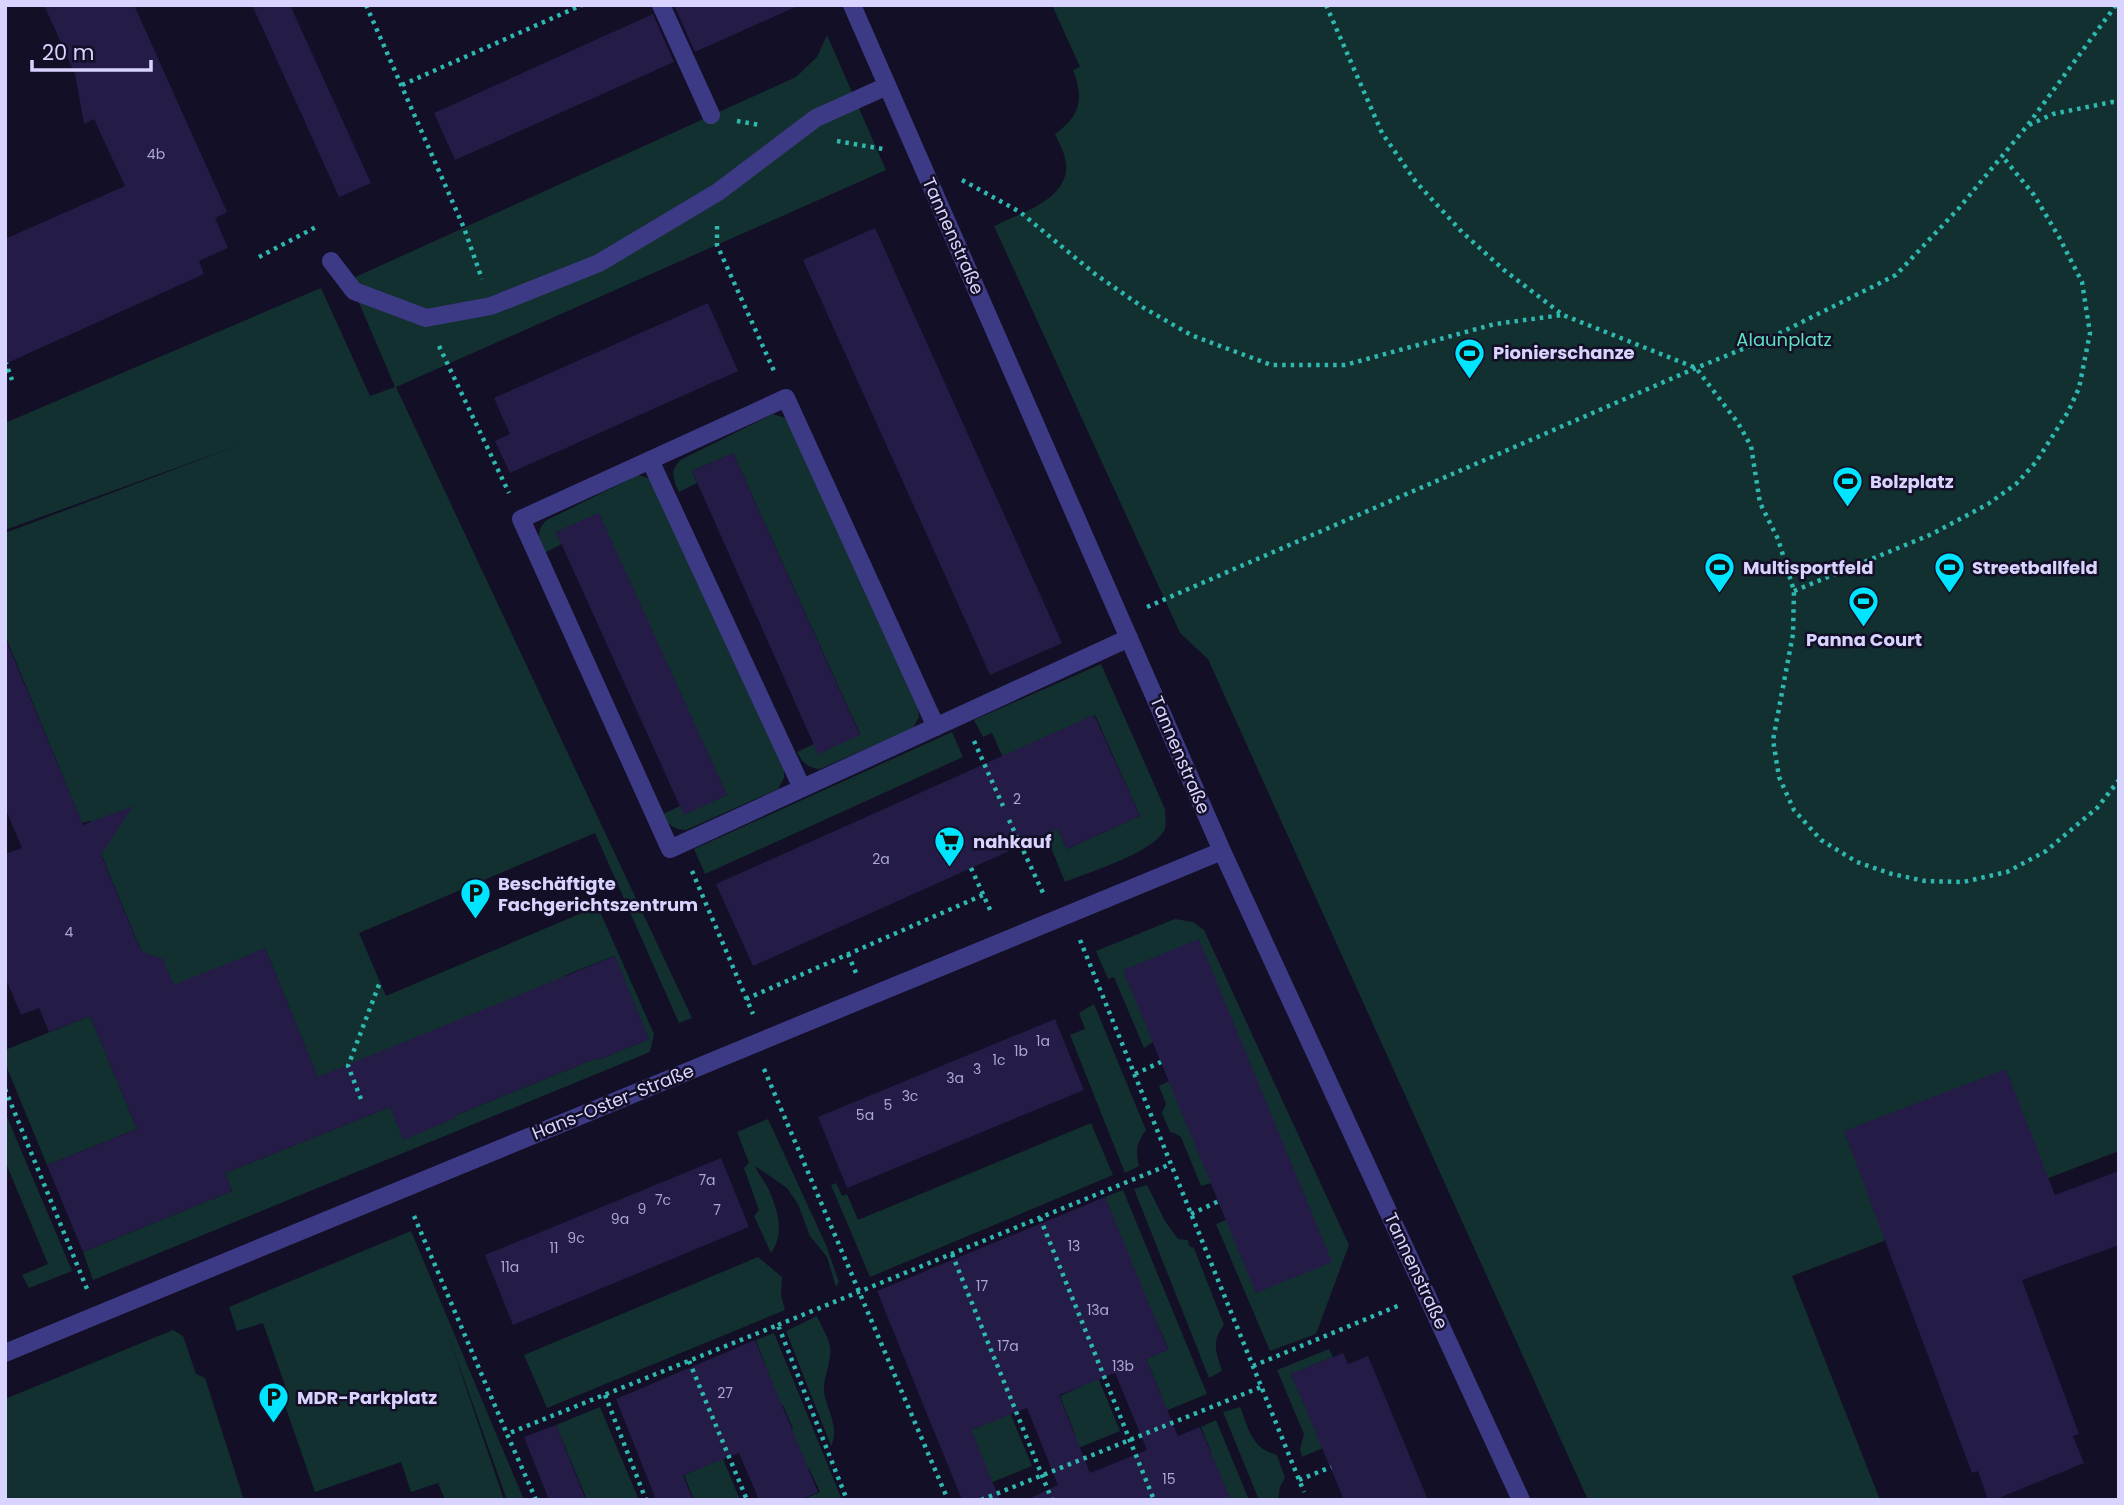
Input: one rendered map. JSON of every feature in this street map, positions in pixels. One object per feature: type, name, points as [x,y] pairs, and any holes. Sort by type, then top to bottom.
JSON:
[{"type":"street","points":[[661,5],[711,115]]},
{"type":"street","name":"Tannenstraße","points":[[852,5],[1222,851],[1521,1500]]},
{"type":"street","points":[[331,261],[354,291],[426,318],[491,306],[599,263],[718,192],[816,118],[887,86]]},
{"type":"street","points":[[936,727],[786,398],[521,519],[670,849],[680,844],[936,727],[1129,638]]},
{"type":"street","points":[[650,460],[802,788]]},
{"type":"street","name":"Hans-Oster-Straße","points":[[5,1353],[1222,851]]},
{"type":"path","points":[[366,5],[464,228],[491,306]]},
{"type":"path","points":[[402,85],[582,5]]},
{"type":"path","points":[[1326,5],[1382,133],[1416,182],[1470,240],[1504,271],[1563,314],[1696,368],[1738,423],[1751,446],[1760,503],[1778,539],[1794,590],[1793,634],[1773,740],[1779,777],[1794,810],[1821,840],[1857,862],[1892,874],[1925,881],[1963,882],[2007,872],[2046,850],[2097,808],[2119,780]]},
{"type":"path","points":[[1121,619],[1770,338],[1896,275],[1959,208],[2027,126],[2116,5]]},
{"type":"path","points":[[2027,126],[2053,114],[2112,102],[2119,103]]},
{"type":"path","points":[[711,115],[918,156],[1020,212],[1095,274],[1144,308],[1191,335],[1271,365],[1345,365],[1495,324],[1563,314]]},
{"type":"path","points":[[1794,590],[1932,534],[1988,504],[2016,484],[2036,462],[2068,412],[2079,388],[2090,333],[2082,282],[2034,195],[2002,156]]},
{"type":"path","points":[[259,257],[316,227]]},
{"type":"path","points":[[717,245],[786,398]]},
{"type":"path","points":[[426,318],[521,519]]},
{"type":"path","points":[[6,368],[12,380]]},
{"type":"path","points":[[962,715],[1003,806]]},
{"type":"path","points":[[1009,820],[1042,891]]},
{"type":"path","points":[[680,844],[746,999],[758,1042],[860,1292],[948,1500]]},
{"type":"path","points":[[971,868],[991,912]]},
{"type":"path","points":[[746,999],[984,895]]},
{"type":"path","points":[[1069,913],[1304,1492]]},
{"type":"path","points":[[361,1099],[348,1066],[380,982]]},
{"type":"path","points":[[1135,1074],[1161,1062]]},
{"type":"path","points":[[5,1089],[98,1314]]},
{"type":"path","points":[[508,1434],[1171,1164]]},
{"type":"path","points":[[403,1189],[536,1500]]},
{"type":"path","points":[[1191,1214],[1219,1201]]},
{"type":"path","points":[[1040,1218],[1154,1500]]},
{"type":"path","points":[[952,1254],[1052,1500]]},
{"type":"path","points":[[1253,1366],[1381,1313]]},
{"type":"path","points":[[778,1325],[847,1500]]},
{"type":"path","points":[[690,1361],[747,1500]]},
{"type":"path","points":[[981,1500],[1261,1387]]},
{"type":"path","points":[[604,1395],[646,1500]]},
{"type":"path","points":[[1299,1480],[1331,1467]]},
{"type":"green space","name":"Alaunplatz","points":[[1052,5],[2119,5],[2119,1151],[1792,1276],[1880,1500],[1588,1500],[1208,659],[1180,633],[994,226],[1048,199],[1063,182],[1066,171],[1065,156],[1055,134],[1070,120],[1078,106],[1078,90],[1073,70],[1080,67]]},
{"type":"green space","points":[[827,35],[886,170],[396,387],[692,1018],[679,1023],[595,833],[359,933],[386,996],[591,909],[601,914],[654,1034],[650,1052],[93,1280],[83,1252],[232,1191],[225,1173],[390,1107],[404,1139],[455,1118],[454,1116],[649,1039],[614,956],[564,976],[576,1008],[328,1102],[265,948],[253,1132],[145,960],[99,849],[101,844],[113,836],[90,821],[82,823],[5,635],[5,533],[242,444],[5,530],[5,423],[321,288],[370,396],[395,387],[351,279],[796,77],[817,57]]},
{"type":"green space","points":[[773,414],[790,422],[918,709],[919,717],[913,728],[820,769],[806,764],[797,752],[814,744],[860,734],[733,453],[692,471],[697,483],[679,492],[674,479],[675,467],[682,459]]},
{"type":"green space","points":[[638,475],[651,479],[656,484],[784,770],[784,778],[778,789],[686,830],[672,826],[663,814],[680,806],[685,814],[727,795],[598,514],[556,532],[562,544],[544,553],[540,540],[539,532],[547,520]]},
{"type":"green space","points":[[1101,664],[1165,809],[1165,826],[1164,831],[1147,847],[1065,882],[1044,830],[1051,814],[1067,849],[1140,816],[1095,715],[1021,798],[992,733],[983,737],[974,720]]},
{"type":"green space","points":[[952,732],[963,757],[705,874],[694,849]]},
{"type":"green space","points":[[1175,919],[1193,922],[1204,930],[1349,1245],[1316,1334],[1270,1351],[1216,1224],[1226,1220],[1153,1042],[1144,1048],[1114,977],[1108,979],[1096,951]]},
{"type":"green space","points":[[1094,1004],[1146,1130],[1138,1147],[1139,1166],[1125,1173],[1070,1035],[1085,1029],[1079,1013]]},
{"type":"green space","points":[[90,1016],[137,1129],[47,1165],[5,1063],[5,1050]]},
{"type":"green space","points":[[1169,1081],[1211,1183],[1201,1186],[1181,1137],[1170,1132],[1162,1113],[1166,1104],[1159,1086]]},
{"type":"green space","points":[[5,1112],[72,1271],[29,1288],[22,1275],[48,1264],[5,1161]]},
{"type":"green space","points":[[768,1119],[826,1245],[839,1282],[836,1287],[827,1257],[810,1236],[798,1204],[787,1188],[755,1166],[769,1190],[779,1222],[778,1238],[771,1253],[754,1216],[759,1210],[744,1168],[749,1163],[737,1132]]},
{"type":"green space","points":[[1091,1123],[1113,1175],[870,1277],[831,1185],[836,1183],[842,1196],[847,1194],[858,1220]]},
{"type":"green space","points":[[1147,1185],[1165,1221],[1178,1239],[1188,1240],[1189,1246],[1194,1248],[1224,1325],[1216,1342],[1222,1371],[1209,1378],[1134,1189]]},
{"type":"green space","points":[[1123,1190],[1207,1394],[1136,1423],[1131,1410],[1162,1397],[1146,1359],[1168,1349],[1158,1325],[1136,1333],[1115,1222],[1105,1197]]},
{"type":"green space","points":[[1036,1227],[1120,1431],[1049,1460],[1044,1447],[1075,1434],[1060,1396],[1082,1386],[1072,1362]]},
{"type":"green space","points":[[411,1231],[524,1500],[507,1500],[449,1337],[504,1500],[445,1500],[438,1483],[411,1492],[401,1462],[315,1492],[279,1388],[285,1385],[263,1323],[237,1331],[229,1307]]},
{"type":"green space","points":[[758,1257],[782,1277],[781,1295],[785,1310],[547,1408],[524,1355]]},
{"type":"green space","points":[[948,1262],[1032,1466],[960,1495],[971,1430],[993,1421],[929,1269]]},
{"type":"green space","points":[[817,1316],[830,1347],[824,1392],[834,1426],[831,1446],[786,1331]]},
{"type":"green space","points":[[173,1330],[183,1336],[196,1374],[205,1378],[244,1500],[5,1500],[5,1399]]},
{"type":"green space","points":[[774,1333],[842,1500],[802,1500],[820,1492],[809,1468],[787,1477],[771,1438],[793,1429],[783,1405],[760,1414],[744,1375],[766,1366],[756,1340]]},
{"type":"green space","points":[[1329,1349],[1333,1357],[1291,1374],[1323,1448],[1302,1457],[1300,1449],[1304,1434],[1277,1370]]},
{"type":"green space","points":[[686,1369],[740,1500],[694,1500],[684,1475],[705,1466],[668,1377]]},
{"type":"green space","points":[[600,1407],[639,1500],[587,1500],[556,1425]]},
{"type":"green space","points":[[1240,1407],[1256,1443],[1277,1455],[1285,1478],[1278,1500],[1259,1500],[1223,1412]]},
{"type":"green space","points":[[1216,1420],[1249,1500],[1231,1500],[1189,1461],[1211,1452],[1201,1427]]},
{"type":"building","points":[[44,5],[134,5],[227,212],[215,218],[228,248],[199,261],[204,274],[5,364],[5,239],[125,186],[94,119],[84,124],[75,74]]},
{"type":"building","points":[[252,5],[290,5],[371,183],[339,197]]},
{"type":"building","points":[[674,5],[800,5],[695,52]]},
{"type":"building","points":[[653,14],[674,62],[455,160],[434,113]]},
{"type":"building","points":[[875,228],[1062,643],[990,675],[803,260]]},
{"type":"building","points":[[708,303],[738,371],[510,473],[495,441],[510,434],[494,398]]},
{"type":"building","points":[[733,453],[860,735],[818,754],[692,471]]},
{"type":"building","points":[[599,513],[727,795],[684,815],[556,532]]},
{"type":"building","points":[[5,637],[83,825],[133,806],[101,855],[141,951],[163,959],[174,985],[265,948],[318,1077],[615,956],[649,1039],[454,1116],[455,1118],[403,1140],[390,1107],[225,1173],[232,1191],[83,1252],[47,1165],[137,1129],[90,1016],[49,1032],[39,1008],[21,1015],[5,977],[5,854],[22,848],[5,808]]},
{"type":"building","points":[[1094,715],[1140,816],[1067,849],[1058,829],[753,966],[716,884]]},
{"type":"building","points":[[1199,939],[1332,1262],[1256,1293],[1123,970]]},
{"type":"building","points":[[1055,1019],[1084,1090],[847,1188],[818,1117]]},
{"type":"building","points":[[2006,1069],[2055,1195],[2119,1171],[2119,1245],[2022,1280],[2079,1434],[2073,1436],[2084,1463],[1994,1500],[1988,1500],[1978,1471],[1972,1473],[1844,1131]]},
{"type":"building","points":[[721,1158],[749,1227],[513,1325],[485,1255]]},
{"type":"building","points":[[1105,1197],[1168,1350],[1146,1359],[1178,1436],[1200,1427],[1231,1500],[1026,1500],[1058,1485],[1027,1408],[971,1430],[1000,1500],[962,1500],[877,1291]],"holes":[[[1115,1373],[1147,1450],[1090,1473],[1059,1395]]]},
{"type":"building","points":[[755,1340],[818,1492],[801,1500],[759,1500],[739,1453],[683,1475],[693,1500],[656,1500],[616,1399]]},
{"type":"building","points":[[1343,1353],[1348,1364],[1368,1356],[1428,1500],[1344,1500],[1291,1374]]},
{"type":"building","points":[[556,1425],[586,1500],[549,1500],[524,1437]]},
{"type":"place","name":"Pionierschanze","points":[[1470,380]]},
{"type":"place","name":"Bolzplatz","points":[[1847,509]]},
{"type":"place","name":"Multisportfeld","points":[[1720,595]]},
{"type":"place","name":"Streetballfeld","points":[[1949,595]]},
{"type":"place","name":"Panna Court","points":[[1864,629]]},
{"type":"place","name":"nahkauf","points":[[950,869]]},
{"type":"place","name":"Beschäftigte Fachgerichtszentrum","points":[[475,921]]},
{"type":"place","name":"MDR-Parkplatz","points":[[274,1425]]}]
